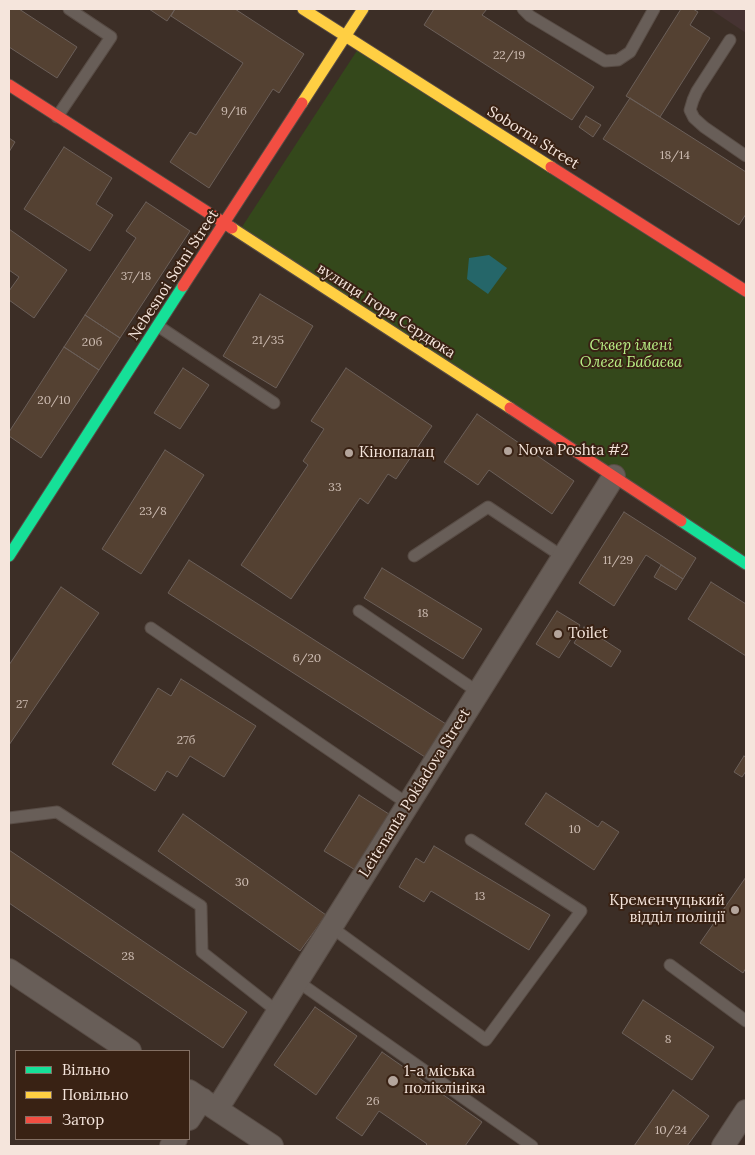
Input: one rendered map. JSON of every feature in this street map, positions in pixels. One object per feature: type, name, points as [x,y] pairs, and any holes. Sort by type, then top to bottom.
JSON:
[{"type":"street","name":"Soborna Street","points":[[303,9],[743,282]]},
{"type":"street","name":"Nebesnoi Sotni Street","points":[[9,556],[364,9]]},
{"type":"street","name":"вулиця Ігоря Сердюка","points":[[9,85],[614,476],[746,564]]},
{"type":"street","name":"Leitenanta Pokladova Street","points":[[190,1118],[202,1100],[278,1012],[614,476]]},
{"type":"street","points":[[9,970],[129,1050]]},
{"type":"street","points":[[202,1100],[272,1146]]},
{"type":"street","points":[[723,1146],[746,1111]]},
{"type":"lane","points":[[57,116],[111,37],[69,9]]},
{"type":"lane","points":[[523,9],[530,16],[605,61],[618,60],[630,52],[654,9]]},
{"type":"lane","points":[[730,40],[695,95],[690,110],[694,118],[704,127],[746,156]]},
{"type":"lane","points":[[158,326],[274,403]]},
{"type":"lane","points":[[414,556],[488,507],[563,557]]},
{"type":"lane","points":[[359,612],[478,692]]},
{"type":"lane","points":[[151,628],[408,804]]},
{"type":"lane","points":[[9,818],[57,812],[201,906],[202,952],[278,1012]]},
{"type":"lane","points":[[331,927],[486,1040],[581,912],[471,840]]},
{"type":"lane","points":[[670,965],[746,1021]]},
{"type":"lane","points":[[297,981],[532,1146]]},
{"type":"shaded area","points":[[710,9],[746,9],[746,33]]},
{"type":"green space","name":"Сквер імені Олега Бабаєва","points":[[360,46],[746,295],[746,564],[238,233]]},
{"type":"water","points":[[489,255],[507,268],[488,294],[467,279],[469,258]]},
{"type":"building","points":[[9,9],[19,9],[77,47],[57,78],[9,47]]},
{"type":"building","points":[[149,9],[175,9],[167,21]]},
{"type":"building","points":[[175,9],[235,9],[304,54],[279,93],[273,89],[209,188],[170,162],[190,132],[196,135],[243,63],[171,16]]},
{"type":"building","points":[[434,9],[487,9],[482,15],[594,87],[572,120],[424,25]]},
{"type":"building","points":[[681,9],[693,9],[698,12],[690,25],[710,38],[660,117],[626,96]]},
{"type":"building","points":[[630,98],[746,172],[746,214],[739,225],[603,139]]},
{"type":"building","points":[[586,116],[601,125],[593,137],[579,127]]},
{"type":"building","points":[[9,138],[15,142],[9,152]]},
{"type":"building","points":[[64,147],[112,178],[96,204],[113,215],[90,251],[24,209]]},
{"type":"building","points":[[146,202],[190,231],[120,338],[85,315],[136,238],[126,231]]},
{"type":"building","points":[[9,229],[67,270],[34,318],[9,300],[9,291],[19,277],[9,270]]},
{"type":"building","points":[[260,294],[313,326],[276,388],[223,356]]},
{"type":"building","points":[[85,315],[120,338],[99,370],[64,347]]},
{"type":"building","points":[[64,347],[99,370],[41,458],[9,436],[9,432]]},
{"type":"building","points":[[183,368],[209,385],[180,429],[154,413]]},
{"type":"building","points":[[346,368],[432,426],[396,479],[388,474],[368,504],[360,498],[291,599],[241,565],[308,465],[303,461],[324,429],[311,421]]},
{"type":"building","points":[[477,414],[574,481],[552,514],[489,470],[478,485],[444,462]]},
{"type":"building","points":[[165,450],[204,475],[141,574],[102,549]]},
{"type":"building","points":[[624,512],[696,558],[683,579],[646,555],[614,606],[579,583]]},
{"type":"building","points":[[189,560],[446,724],[425,757],[168,593]]},
{"type":"building","points":[[661,565],[683,579],[676,590],[654,577]]},
{"type":"building","points":[[382,568],[482,629],[463,659],[364,598]]},
{"type":"building","points":[[711,582],[746,604],[746,656],[688,619]]},
{"type":"building","points":[[61,587],[99,613],[9,745],[9,665]]},
{"type":"building","name":"Toilet","points":[[557,611],[580,625],[559,658],[536,644]]},
{"type":"building","points":[[584,627],[621,651],[611,667],[574,643]]},
{"type":"building","points":[[181,679],[256,726],[224,777],[190,756],[177,777],[167,771],[155,791],[112,764],[158,688],[171,696]]},
{"type":"building","points":[[744,756],[746,758],[746,771],[742,777],[734,772]]},
{"type":"building","points":[[546,793],[598,827],[602,821],[619,832],[594,870],[525,824]]},
{"type":"building","points":[[359,795],[392,816],[357,871],[324,851]]},
{"type":"building","points":[[183,814],[326,915],[300,951],[158,851]]},
{"type":"building","points":[[434,846],[550,915],[529,950],[431,891],[424,902],[399,887],[416,858],[424,863]]},
{"type":"building","points":[[9,850],[247,1012],[223,1048],[9,903]]},
{"type":"building","name":"Кременчуцький відділ поліції","points":[[746,877],[746,968],[743,973],[700,943]]},
{"type":"building","points":[[643,1000],[714,1047],[692,1080],[622,1033]]},
{"type":"building","points":[[315,1007],[357,1036],[316,1095],[274,1065]]},
{"type":"building","name":"1-а міська поліклініка","points":[[382,1052],[482,1122],[465,1146],[425,1146],[427,1144],[379,1111],[362,1136],[336,1118]]},
{"type":"building","points":[[673,1090],[709,1116],[687,1146],[634,1146]]},
{"type":"traffic: fast","points":[[9,556],[183,286]]},
{"type":"traffic: fast","points":[[681,521],[746,564]]},
{"type":"traffic: slow","points":[[303,9],[551,167]]},
{"type":"traffic: slow","points":[[302,103],[363,9]]},
{"type":"traffic: slow","points":[[232,228],[510,408]]},
{"type":"traffic: jam","points":[[9,85],[232,228]]},
{"type":"traffic: jam","points":[[183,286],[302,103]]},
{"type":"traffic: jam","points":[[551,167],[746,291]]},
{"type":"traffic: jam","points":[[510,408],[681,521]]},
{"type":"place","name":"Nova Poshta #2","points":[[508,451]]},
{"type":"place","name":"Кінопалац","points":[[349,453]]},
{"type":"place","name":"Toilet","points":[[558,634]]},
{"type":"place","name":"Кременчуцький відділ поліції","points":[[735,910]]},
{"type":"place","name":"1-а міська поліклініка","points":[[393,1081]]}]
